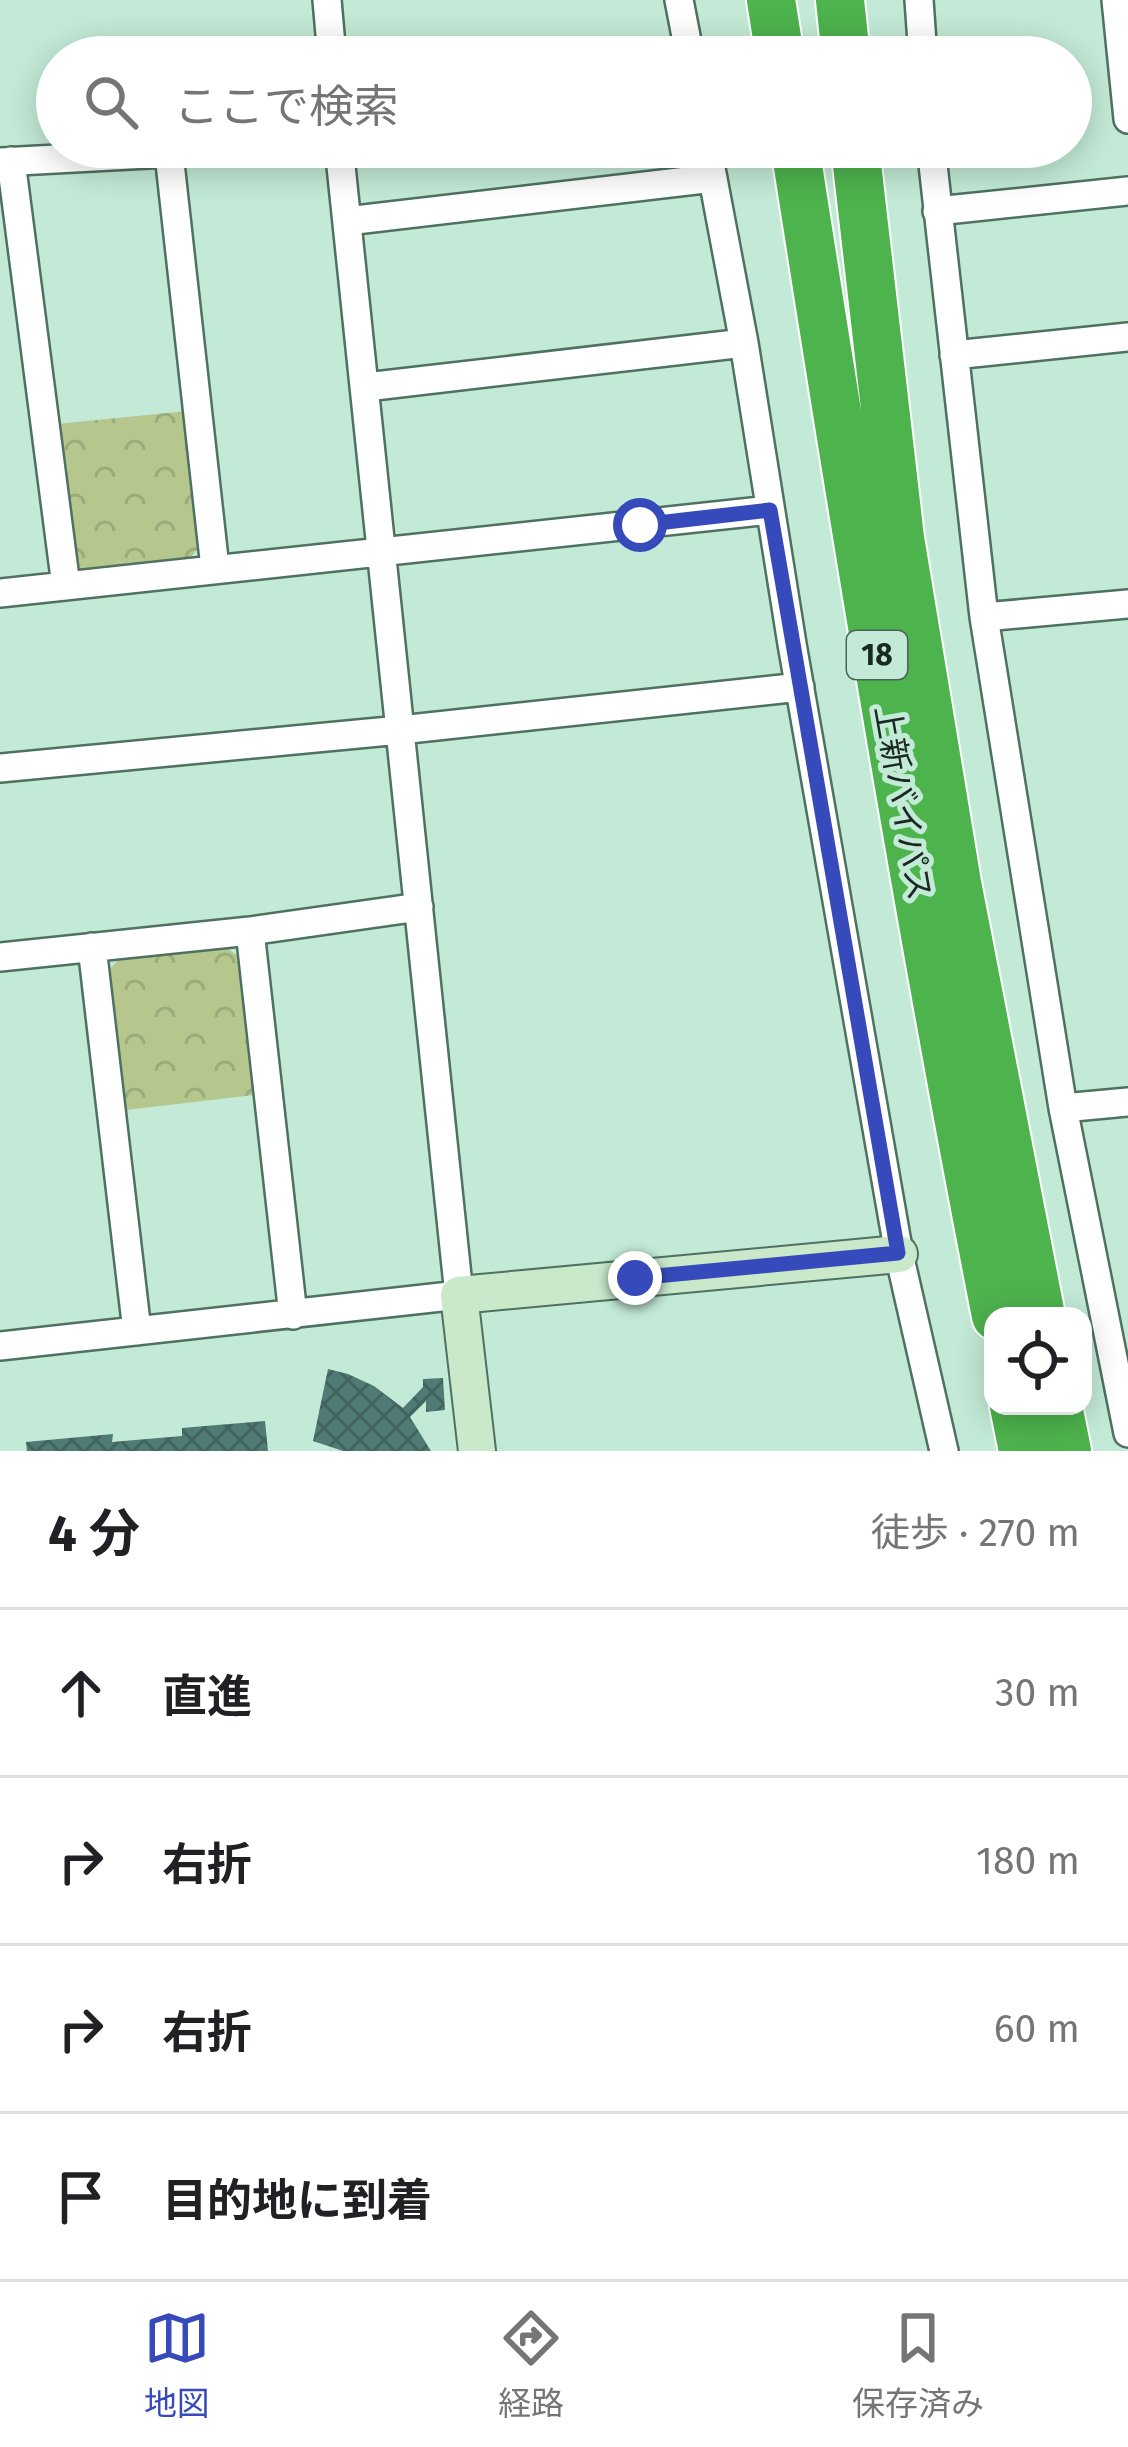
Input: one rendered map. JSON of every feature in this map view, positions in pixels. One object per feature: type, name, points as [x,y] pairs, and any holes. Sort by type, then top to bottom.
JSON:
[{"type":"highway","points":[[771,0],[777,36]]},
{"type":"highway","points":[[840,0],[844,36]]},
{"type":"highway","name":"上新バイパス","points":[[797,168],[854,525],[994,1307]]},
{"type":"highway","name":"上新バイパス","points":[[857,168],[900,538],[957,883],[1039,1307]]},
{"type":"highway","points":[[1016,1415],[1023,1451]]},
{"type":"highway","points":[[1060,1415],[1067,1451]]},
{"type":"street","points":[[327,0],[330,36]]},
{"type":"street","points":[[679,0],[686,36]]},
{"type":"street","points":[[919,0],[922,36]]},
{"type":"street","points":[[1116,0],[1128,115]]},
{"type":"street","points":[[36,160],[5,161],[66,586]]},
{"type":"street","points":[[171,168],[215,568]]},
{"type":"street","points":[[341,168],[477,1451]]},
{"type":"street","points":[[711,168],[898,1253],[944,1451]]},
{"type":"street","points":[[933,168],[984,617],[1063,1108],[1128,1429]]},
{"type":"street","points":[[347,221],[713,178]]},
{"type":"street","points":[[937,211],[1128,191]]},
{"type":"street","points":[[954,356],[1128,337]]},
{"type":"street","points":[[366,387],[744,343]]},
{"type":"street","points":[[0,593],[770,510]]},
{"type":"street","points":[[984,617],[1128,604]]},
{"type":"street","points":[[0,768],[800,687]]},
{"type":"street","points":[[0,957],[250,932],[419,907]]},
{"type":"street","points":[[250,932],[292,1315]]},
{"type":"street","points":[[92,947],[137,1331]]},
{"type":"street","points":[[1063,1108],[1128,1102]]},
{"type":"street","points":[[0,1346],[898,1253]]},
{"type":"green space","points":[[187,411],[200,546],[191,557],[79,572],[70,561],[57,424]]},
{"type":"green space","points":[[227,948],[238,956],[254,1095],[126,1110],[109,970],[119,959]]},
{"type":"building","points":[[328,1369],[374,1386],[403,1408],[423,1387],[423,1379],[443,1378],[445,1410],[426,1412],[426,1401],[410,1417],[431,1451],[343,1451],[313,1441]]},
{"type":"building","points":[[265,1421],[268,1451],[27,1451],[26,1442],[113,1434],[112,1442],[182,1436],[182,1428]]},
{"type":"route","points":[[635,1278],[898,1253],[770,510],[640,525]]}]
